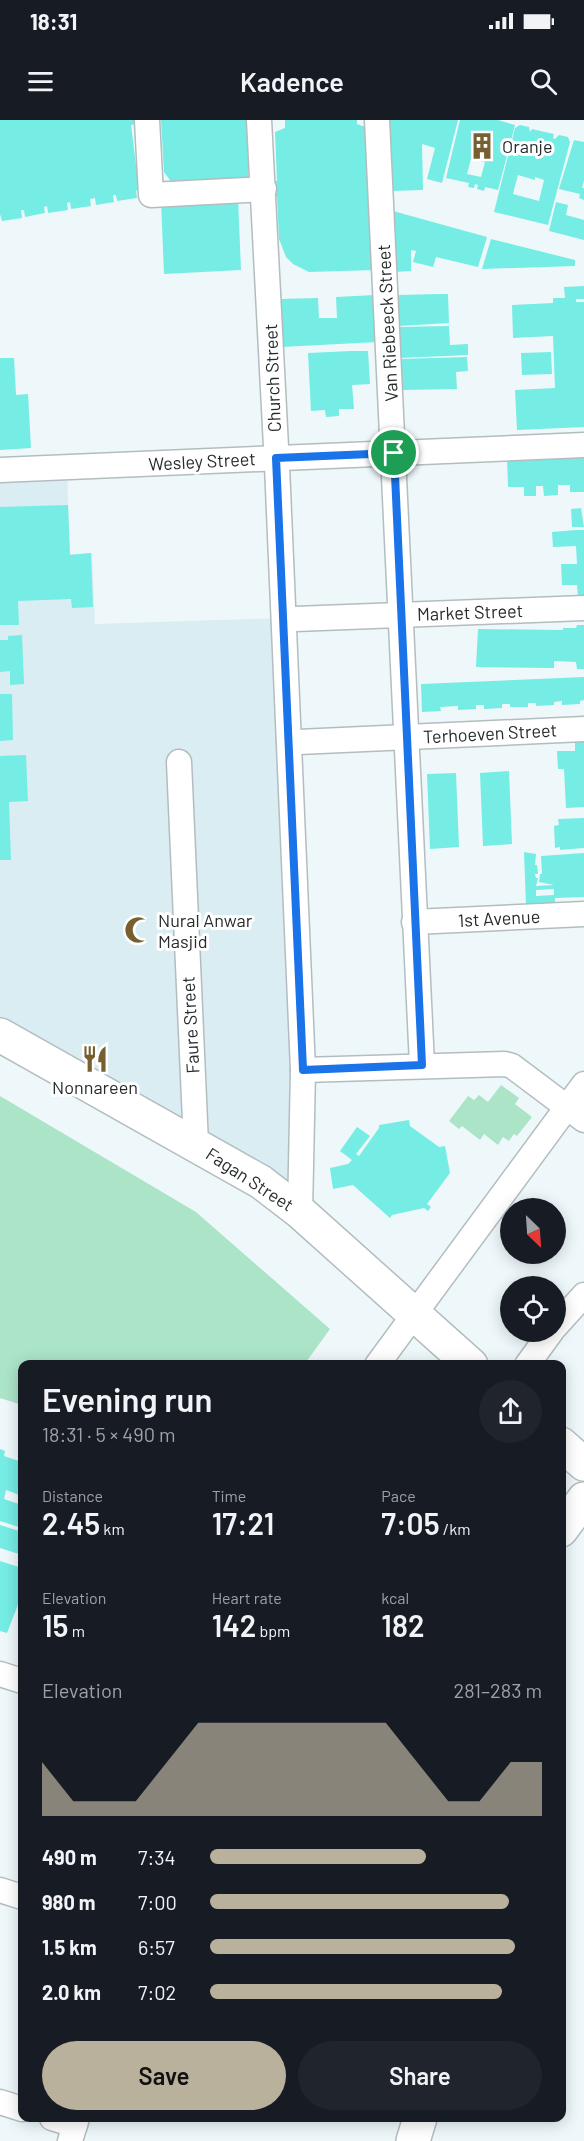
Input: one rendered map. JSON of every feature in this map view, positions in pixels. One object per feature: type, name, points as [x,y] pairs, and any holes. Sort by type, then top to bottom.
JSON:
[{"type":"street","points":[[147,120],[151,195],[264,189]]},
{"type":"street","name":"Church Street","points":[[259,120],[284,618],[303,1070],[300,1212]]},
{"type":"street","name":"Van Riebeeck Street","points":[[377,120],[422,1065]]},
{"type":"street","name":"Wesley Street","points":[[0,470],[584,446]]},
{"type":"street","name":"Market Street","points":[[284,618],[584,608]]},
{"type":"street","name":"Terhoeven Street","points":[[289,740],[298,742],[584,729]]},
{"type":"street","name":"Faure Street","points":[[178,762],[196,1144]]},
{"type":"street","name":"1st Avenue","points":[[414,922],[584,914]]},
{"type":"street","name":"Fagan Street","points":[[0,1035],[261,1182],[300,1212],[465,1360]]},
{"type":"street","points":[[303,1070],[505,1064],[512,1066],[575,1114]]},
{"type":"street","points":[[381,1360],[575,1114],[584,1084]]},
{"type":"street","points":[[566,1315],[584,1295]]},
{"type":"street","points":[[531,1360],[544,1342]]},
{"type":"street","points":[[566,1448],[584,1464]]},
{"type":"street","points":[[566,1523],[584,1499]]},
{"type":"street","points":[[0,1674],[18,1680]]},
{"type":"street","points":[[0,1890],[18,1896]]},
{"type":"street","points":[[0,2102],[18,2108]]},
{"type":"street","points":[[413,2141],[419,2122]]},
{"type":"shaded area","points":[[67,468],[70,554],[92,553],[95,624],[283,618],[299,1211],[0,1036],[0,470]]},
{"type":"green space","points":[[501,1085],[519,1098],[515,1104],[532,1117],[517,1136],[514,1134],[509,1141],[503,1137],[498,1145],[484,1134],[480,1140],[462,1126],[459,1129],[449,1121],[468,1096],[474,1100],[479,1095],[488,1102]]},
{"type":"green space","points":[[0,1096],[196,1212],[330,1329],[308,1360],[18,1360],[18,1404],[0,1398]]},
{"type":"building","points":[[0,120],[135,120],[135,124],[131,125],[139,189],[136,191],[137,198],[117,201],[116,195],[113,195],[114,202],[96,205],[95,198],[90,199],[91,206],[71,209],[70,202],[67,203],[68,210],[48,213],[47,206],[44,207],[45,213],[25,217],[24,210],[21,210],[22,218],[2,221],[0,214]]},
{"type":"building","points":[[161,120],[249,120],[251,167],[248,168],[249,184],[172,183],[164,172]]},
{"type":"building","points":[[285,120],[357,120],[357,124],[368,128],[375,270],[309,272],[293,264],[286,257],[279,239],[277,197],[274,197],[273,181],[277,181],[275,132],[285,128]]},
{"type":"building","points":[[389,120],[458,120],[442,183],[427,179],[435,148],[422,144],[423,190],[391,191]]},
{"type":"building","name":"Oranje","points":[[460,120],[498,120],[515,125],[498,190],[485,187],[484,191],[477,189],[478,185],[475,184],[474,188],[468,187],[469,183],[446,178]],"holes":[[[471,159],[485,162],[481,177],[467,174]]]},
{"type":"building","points":[[520,125],[529,127],[530,132],[532,129],[554,134],[555,139],[559,135],[568,137],[570,142],[548,225],[494,212],[515,128]],"holes":[[[518,175],[535,180],[535,177],[544,180],[539,201],[513,194]]]},
{"type":"building","points":[[574,140],[584,142],[582,188],[584,188],[584,200],[579,198],[580,194],[559,189]]},
{"type":"building","points":[[238,198],[241,270],[164,274],[161,202]]},
{"type":"building","points":[[556,202],[568,205],[566,215],[584,220],[584,240],[549,231]]},
{"type":"building","points":[[393,211],[487,237],[478,267],[436,257],[433,267],[413,262],[416,251],[411,250],[411,271],[394,272]]},
{"type":"building","points":[[491,239],[575,260],[575,266],[482,269]]},
{"type":"building","points":[[584,286],[584,299],[576,299],[576,302],[584,302],[584,427],[517,430],[515,390],[555,388],[553,336],[513,338],[512,305],[553,303],[553,298],[565,298],[564,287]]},
{"type":"building","points":[[448,294],[449,323],[399,326],[398,295]]},
{"type":"building","points":[[375,295],[377,342],[282,347],[280,299],[318,298],[319,318],[337,318],[336,297]]},
{"type":"building","points":[[449,326],[450,345],[468,344],[468,355],[400,358],[399,327]]},
{"type":"building","points":[[368,351],[370,384],[352,385],[354,409],[339,409],[339,416],[326,417],[325,410],[311,411],[308,353]]},
{"type":"building","points":[[551,352],[552,374],[522,375],[521,353]]},
{"type":"building","points":[[467,357],[468,371],[456,372],[457,389],[401,390],[400,359]]},
{"type":"building","points":[[0,358],[14,358],[16,395],[28,394],[31,448],[0,450]]},
{"type":"building","points":[[584,455],[584,492],[570,492],[570,485],[558,485],[558,495],[544,496],[543,486],[536,486],[536,496],[524,496],[524,487],[508,487],[507,457]]},
{"type":"building","points":[[68,505],[70,555],[91,553],[93,607],[72,608],[71,599],[18,601],[19,625],[0,625],[0,507]]},
{"type":"building","points":[[581,508],[584,527],[572,527],[571,509]]},
{"type":"building","points":[[584,530],[584,598],[578,598],[577,585],[562,585],[561,564],[577,564],[576,546],[553,547],[552,532]]},
{"type":"building","points":[[577,625],[584,625],[584,669],[577,669],[576,662],[554,661],[554,668],[476,667],[478,629],[563,630],[563,628],[576,628]]},
{"type":"building","points":[[22,635],[24,684],[10,685],[10,671],[0,672],[0,640],[8,640],[8,636]]},
{"type":"building","points":[[584,677],[584,700],[580,701],[580,704],[562,705],[562,701],[554,702],[554,705],[536,706],[536,703],[528,703],[528,707],[510,707],[510,704],[502,704],[502,708],[484,709],[484,705],[476,705],[476,709],[458,710],[458,706],[440,707],[441,711],[422,712],[421,684]]},
{"type":"building","points":[[0,694],[12,694],[13,740],[0,741]]},
{"type":"building","points":[[575,741],[584,741],[584,807],[566,808],[564,769],[558,769],[557,751],[575,751]]},
{"type":"building","points":[[26,755],[28,801],[9,802],[11,860],[0,860],[0,756]]},
{"type":"building","points":[[509,771],[512,844],[483,846],[480,773]]},
{"type":"building","points":[[456,773],[459,847],[430,849],[427,774]]},
{"type":"building","points":[[584,818],[584,848],[560,850],[560,847],[555,848],[554,826],[559,825],[558,819]]},
{"type":"building","points":[[524,852],[536,854],[535,865],[537,865],[538,874],[535,874],[538,878],[536,886],[554,885],[539,882],[540,874],[542,874],[541,856],[584,853],[584,897],[555,898],[555,905],[526,905]],"holes":[[[554,889],[554,895],[536,896],[536,890]]]},
{"type":"building","points":[[409,1120],[410,1126],[439,1147],[445,1146],[450,1173],[427,1204],[431,1207],[428,1211],[424,1208],[392,1215],[390,1218],[353,1185],[333,1189],[330,1168],[348,1164],[352,1160],[340,1151],[357,1127],[370,1136],[356,1154],[359,1156],[379,1125]]},
{"type":"building","points":[[0,1449],[5,1451],[4,1456],[18,1461],[18,1494],[6,1490],[4,1499],[18,1504],[18,1527],[0,1521]]},
{"type":"building","points":[[0,1525],[18,1531],[18,1554],[0,1548]]},
{"type":"building","points":[[0,1561],[18,1567],[18,1605],[7,1633],[0,1631]]},
{"type":"place","name":"Oranje","points":[[482,146]]},
{"type":"place","name":"Nural Anwar Masjid","points":[[138,930]]},
{"type":"place","name":"Nonnareen","points":[[95,1059]]},
{"type":"route","points":[[394,453],[422,1065],[303,1070],[276,458],[394,453]]}]
